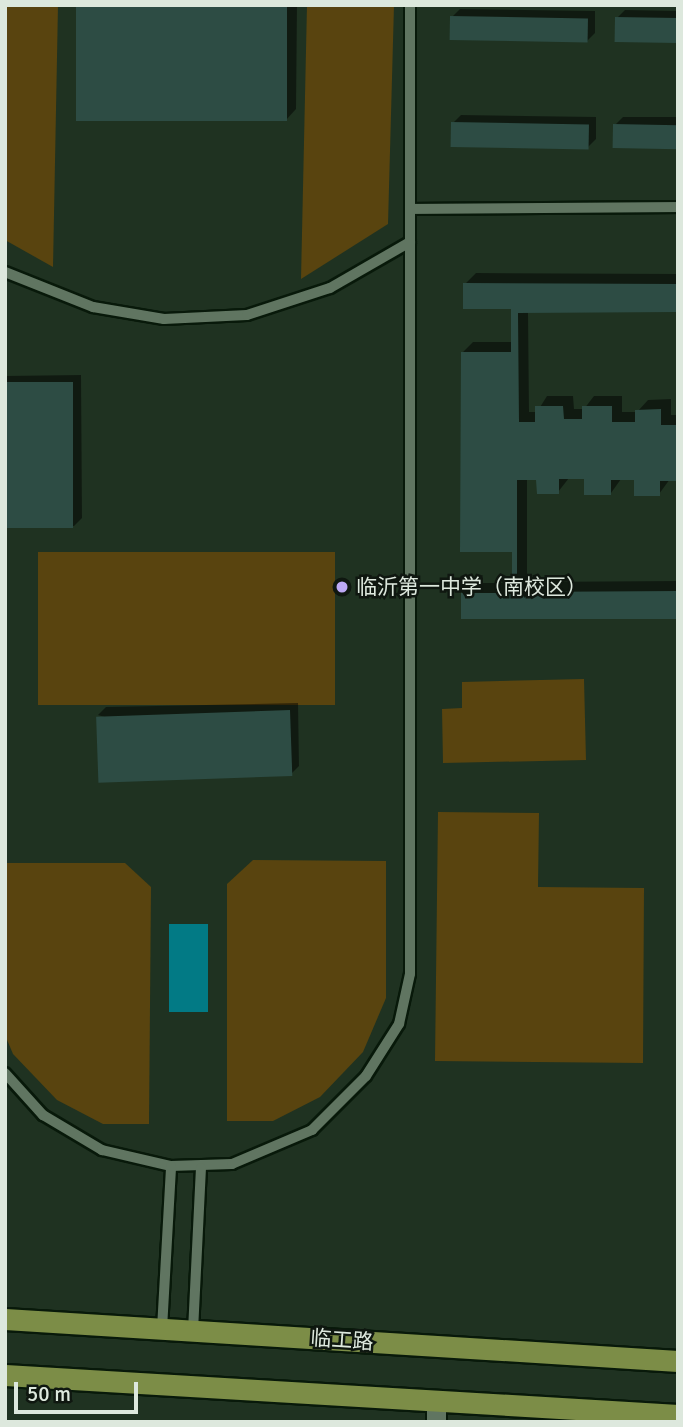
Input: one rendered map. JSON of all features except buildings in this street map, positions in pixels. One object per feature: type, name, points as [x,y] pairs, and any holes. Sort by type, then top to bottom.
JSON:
[{"type":"main road","name":"临工路","points":[[5,1320],[678,1361]]},
{"type":"main road","points":[[5,1375],[436,1411],[678,1415]]},
{"type":"lane","points":[[5,1073],[43,1115],[102,1150],[171,1166],[201,1168],[232,1164],[312,1130],[366,1076],[399,1024],[410,974],[410,5]]},
{"type":"lane","points":[[410,209],[678,207]]},
{"type":"lane","points":[[5,272],[93,307],[164,319],[247,315],[330,288],[410,242]]},
{"type":"lane","points":[[162,1329],[171,1166]]},
{"type":"lane","points":[[193,1331],[201,1168]]},
{"type":"shaded area","points":[[5,5],[58,5],[53,267],[5,240]]},
{"type":"shaded area","points":[[307,5],[394,5],[388,224],[301,279]]},
{"type":"shaded area","points":[[38,552],[335,552],[335,705],[38,705]]},
{"type":"shaded area","points":[[584,679],[586,760],[443,763],[442,709],[462,708],[462,682]]},
{"type":"shaded area","points":[[438,812],[539,813],[538,887],[644,888],[643,1063],[435,1061]]},
{"type":"shaded area","points":[[253,860],[386,861],[386,998],[363,1052],[320,1097],[273,1121],[227,1121],[227,884]]},
{"type":"shaded area","points":[[5,863],[125,863],[151,887],[149,1124],[103,1124],[57,1100],[13,1054],[5,1035]]},
{"type":"water","points":[[169,924],[208,924],[208,1012],[169,1012]]},
{"type":"place","name":"临沂第一中学（南校区）","points":[[342,587]]}]
